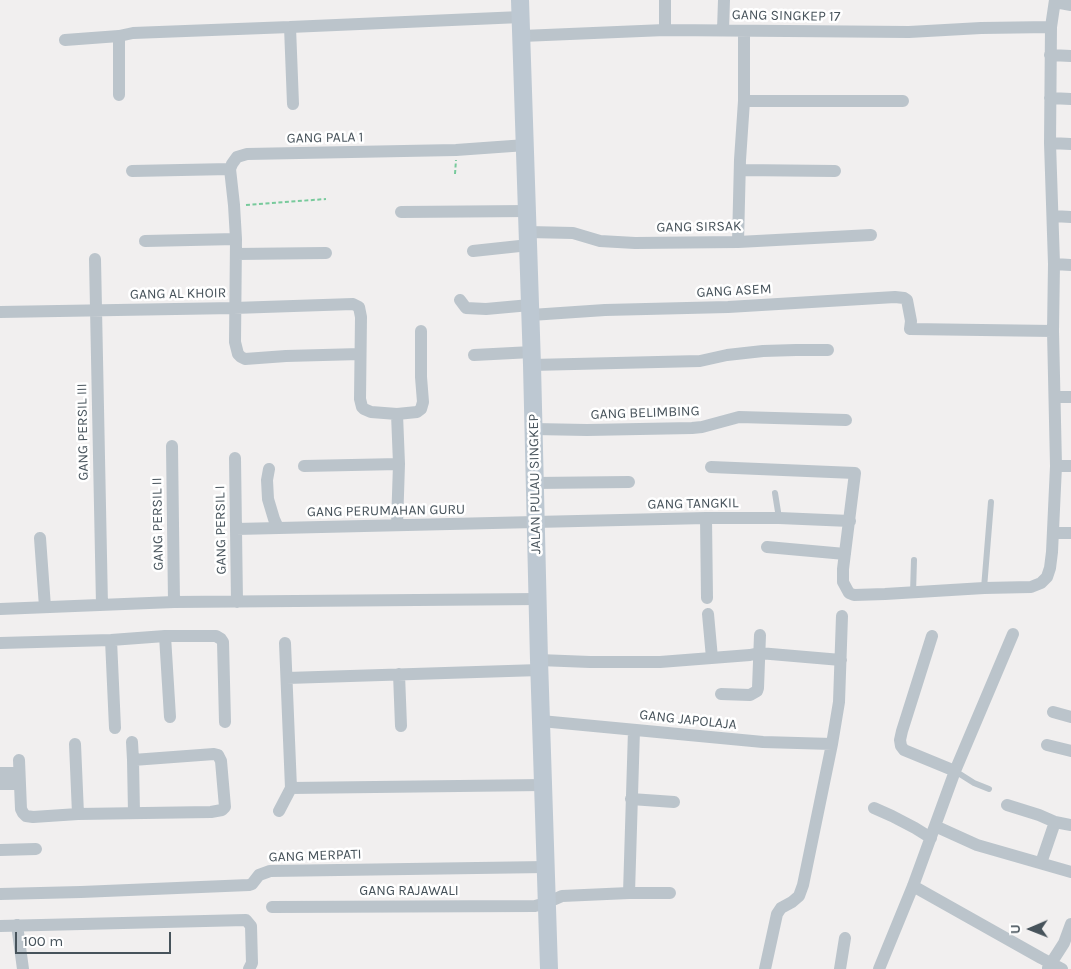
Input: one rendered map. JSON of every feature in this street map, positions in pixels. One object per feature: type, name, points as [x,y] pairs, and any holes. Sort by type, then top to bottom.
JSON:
[{"type":"street","points":[[665,0],[665,30]]},
{"type":"street","points":[[723,30],[724,0]]},
{"type":"street","points":[[711,467],[856,473],[843,569],[843,582],[850,594],[913,593],[1031,586],[1042,582],[1047,577],[1052,552],[1056,466],[1052,331],[1054,264],[1050,143],[1051,27],[1055,1],[1071,5]]},
{"type":"street","points":[[65,40],[119,36],[133,33],[290,27],[520,8]]},
{"type":"street","name":"JALAN PULAU SINGKEP","points":[[520,8],[529,239],[548,969]]},
{"type":"street","points":[[290,27],[293,104]]},
{"type":"street","name":"GANG SINGKEP 17","points":[[522,36],[665,30],[909,32],[1051,27]]},
{"type":"street","points":[[738,242],[744,101],[744,31]]},
{"type":"street","points":[[119,36],[119,95]]},
{"type":"street","points":[[1050,55],[1071,56]]},
{"type":"street","points":[[1050,98],[1071,99]]},
{"type":"street","points":[[744,101],[903,101]]},
{"type":"street","points":[[1050,143],[1071,144]]},
{"type":"street","name":"GANG PALA 1","points":[[230,169],[237,157],[247,154],[456,150],[526,145]]},
{"type":"street","points":[[132,170],[230,169],[236,239],[235,342],[238,354],[241,357],[245,359],[360,354],[360,399],[364,409],[370,412],[397,414],[417,412],[423,402],[421,331]]},
{"type":"street","points":[[740,170],[835,171]]},
{"type":"street","points":[[401,212],[528,211]]},
{"type":"street","points":[[1053,216],[1071,217]]},
{"type":"street","name":"GANG SIRSAK","points":[[473,251],[573,232],[600,240],[635,243],[738,242],[872,235]]},
{"type":"street","points":[[145,241],[236,239]]},
{"type":"street","points":[[236,254],[326,253]]},
{"type":"street","name":"GANG PERSIL III","points":[[95,258],[102,605]]},
{"type":"street","points":[[1054,264],[1071,265]]},
{"type":"street","name":"GANG ASEM","points":[[530,310],[728,308],[895,297],[906,300],[910,329],[913,330],[1052,331]]},
{"type":"street","points":[[460,300],[466,308],[530,310]]},
{"type":"street","name":"GANG AL KHOIR","points":[[0,312],[353,304],[359,307],[361,317],[360,354]]},
{"type":"street","points":[[474,356],[700,361],[727,355],[796,350],[828,350]]},
{"type":"street","points":[[1054,397],[1071,397]]},
{"type":"street","points":[[397,414],[399,464],[398,526]]},
{"type":"street","name":"GANG BELIMBING","points":[[534,430],[692,428],[739,417],[846,420]]},
{"type":"street","name":"GANG PERSIL II","points":[[172,446],[174,602]]},
{"type":"street","name":"GANG PERSIL I","points":[[235,458],[237,602]]},
{"type":"street","points":[[304,466],[399,464]]},
{"type":"street","points":[[1056,466],[1071,466]]},
{"type":"street","points":[[269,469],[267,480],[268,499],[278,528]]},
{"type":"street","points":[[535,484],[629,482]]},
{"type":"street","points":[[706,518],[707,598]]},
{"type":"street","name":"GANG TANGKIL","points":[[536,523],[706,518],[779,518],[850,521]]},
{"type":"street","name":"GANG PERUMAHAN GURU","points":[[236,529],[536,523]]},
{"type":"street","points":[[1053,533],[1071,533]]},
{"type":"street","points":[[40,538],[45,607]]},
{"type":"street","points":[[767,547],[845,554]]},
{"type":"street","points":[[0,609],[174,602],[538,607]]},
{"type":"street","points":[[708,614],[712,658]]},
{"type":"street","points":[[765,969],[777,914],[799,896],[803,885],[832,744],[838,702],[842,616]]},
{"type":"street","points":[[879,969],[913,886],[955,771],[1013,634]]},
{"type":"street","points":[[721,694],[750,695],[758,688],[760,635]]},
{"type":"street","points":[[165,636],[170,717]]},
{"type":"street","points":[[0,643],[111,640],[165,636],[216,636],[222,642],[225,722]]},
{"type":"street","points":[[932,636],[902,731],[901,746],[904,750],[955,771]]},
{"type":"street","points":[[111,640],[115,728]]},
{"type":"street","points":[[279,811],[291,788],[286,643]]},
{"type":"street","points":[[287,678],[399,674],[590,662],[650,662],[759,653],[841,660]]},
{"type":"street","points":[[399,674],[401,726]]},
{"type":"street","points":[[1053,712],[1071,717]]},
{"type":"street","name":"GANG JAPOLAJA","points":[[541,721],[763,742],[832,744]]},
{"type":"street","points":[[629,893],[634,730]]},
{"type":"street","points":[[132,742],[134,813]]},
{"type":"street","points":[[74,744],[78,814]]},
{"type":"street","points":[[1047,745],[1071,751]]},
{"type":"street","points":[[19,772],[21,809],[22,813],[26,816],[211,812],[225,808],[222,761],[218,755],[133,760]]},
{"type":"street","points":[[0,774],[19,772]]},
{"type":"street","points":[[0,784],[19,772]]},
{"type":"street","points":[[291,788],[543,785]]},
{"type":"street","points":[[631,799],[674,802]]},
{"type":"street","points":[[1007,805],[1040,815],[1055,822],[1071,825]]},
{"type":"street","points":[[874,808],[915,828],[1071,872]]},
{"type":"street","points":[[1041,863],[1055,822]]},
{"type":"street","points":[[0,850],[36,849]]},
{"type":"street","name":"GANG MERPATI","points":[[0,894],[249,885],[259,875],[270,871],[546,867]]},
{"type":"street","points":[[913,886],[1054,967],[1071,924]]},
{"type":"street","name":"GANG RAJAWALI","points":[[272,907],[535,906],[546,904],[562,896],[670,893]]},
{"type":"street","points":[[0,926],[246,920],[251,926],[252,964],[249,969]]},
{"type":"street","points":[[17,925],[23,969]]},
{"type":"street","points":[[840,969],[845,938]]},
{"type":"lane","points":[[775,493],[779,518]]},
{"type":"lane","points":[[984,588],[991,502]]},
{"type":"lane","points":[[913,593],[914,560]]},
{"type":"lane","points":[[955,771],[974,783],[989,789]]},
{"type":"path","points":[[234,205],[326,199]]}]
